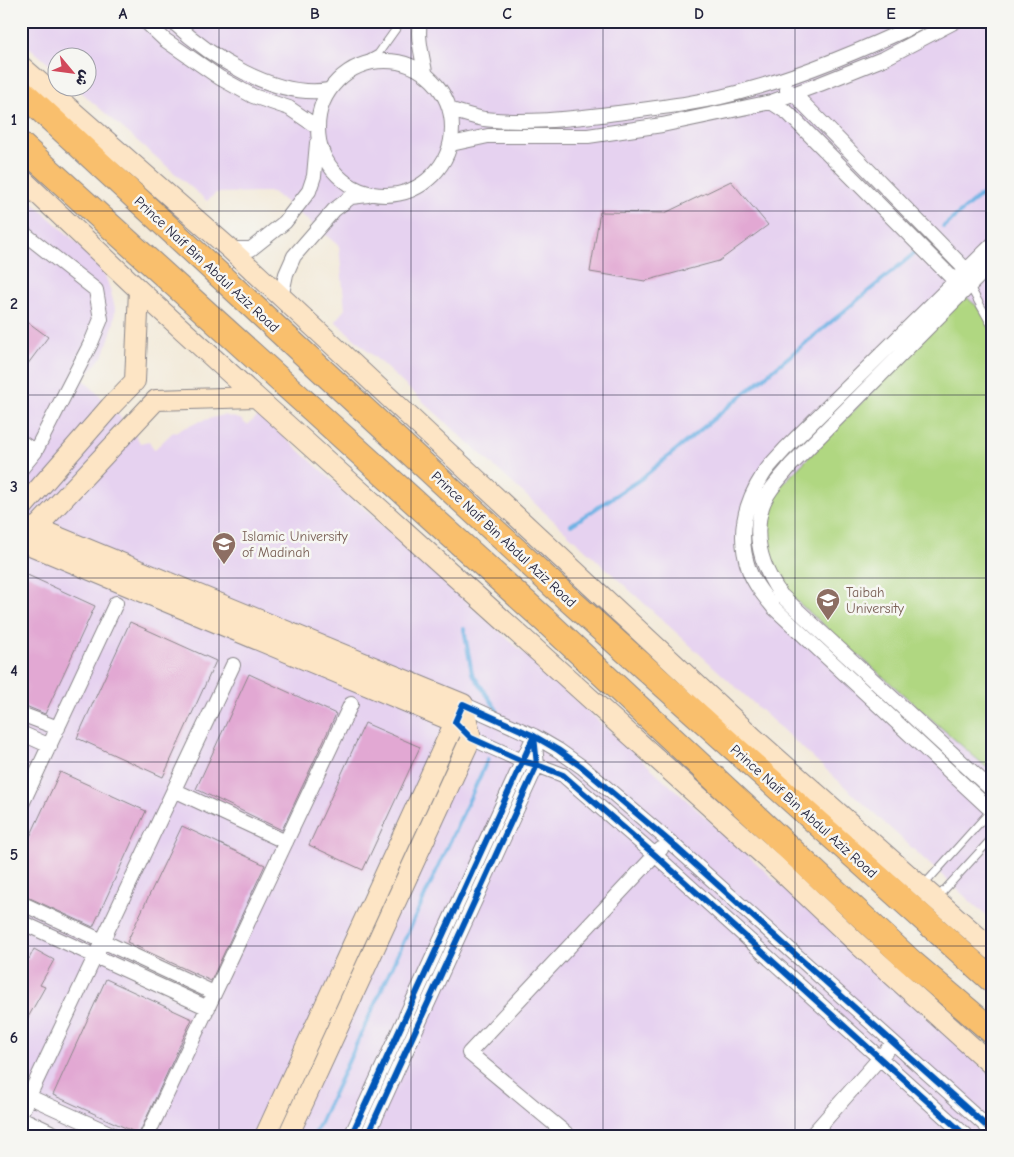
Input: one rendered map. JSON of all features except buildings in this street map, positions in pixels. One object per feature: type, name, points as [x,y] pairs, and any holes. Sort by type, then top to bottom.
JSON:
[{"type":"highway","name":"Prince Naif Bin Abdul Aziz Road","points":[[21,91],[566,597],[993,981]]},
{"type":"highway","points":[[21,144],[548,623],[912,962],[993,1032]]},
{"type":"main road","points":[[21,66],[230,249],[755,739],[993,950]]},
{"type":"main road","points":[[21,178],[256,398],[779,869],[860,946],[993,1066]]},
{"type":"main road","points":[[21,509],[135,381],[139,290]]},
{"type":"main road","points":[[135,381],[156,400],[256,398]]},
{"type":"main road","points":[[25,534],[156,400]]},
{"type":"main road","points":[[25,534],[463,704],[471,738],[288,1136]]},
{"type":"main road","points":[[25,534],[455,722],[265,1136]]},
{"type":"main road","points":[[779,869],[912,962]]},
{"type":"street","points":[[145,21],[165,40],[220,78],[253,96],[289,108],[318,132],[324,158],[336,175],[354,188],[372,194]]},
{"type":"street","points":[[172,21],[201,46],[250,74],[272,84],[294,90],[315,92],[328,90]]},
{"type":"street","points":[[420,21],[418,33],[419,48],[425,72]]},
{"type":"street","points":[[451,110],[484,119],[567,119],[678,105],[749,90],[801,74],[864,50],[924,21]]},
{"type":"street","points":[[451,144],[488,136],[588,136],[662,125],[771,102],[885,58],[956,21]]},
{"type":"street","points":[[230,249],[251,249],[286,222],[309,191],[314,176],[320,108],[328,90],[341,76],[358,65],[380,60],[404,62],[425,72],[441,89],[451,110],[453,127],[451,144],[443,163],[430,178],[413,189],[394,195],[372,194],[350,197],[338,207],[294,256],[286,274],[281,298]]},
{"type":"street","points":[[774,82],[793,93],[965,269],[966,284],[791,465],[772,488],[762,506],[757,532],[761,556],[769,578],[781,595],[993,791]]},
{"type":"street","points":[[771,102],[788,113],[966,284]]},
{"type":"street","points":[[21,170],[44,198]]},
{"type":"street","points":[[21,231],[96,290],[101,319],[91,343],[35,452],[21,470]]},
{"type":"street","points":[[965,269],[993,244]]},
{"type":"street","points":[[992,810],[774,608],[761,592],[750,571],[742,544],[744,524],[750,499],[764,474],[786,449],[966,284],[993,262]]},
{"type":"street","points":[[21,442],[35,452]]},
{"type":"street","points":[[21,806],[116,603]]},
{"type":"street","points":[[21,1112],[25,1095],[95,956],[233,665]]},
{"type":"street","points":[[147,1136],[351,704]]},
{"type":"street","points":[[966,1136],[655,855],[563,775],[538,764],[522,761],[471,738],[455,722],[463,704],[534,736],[582,767],[669,841],[993,1132]]},
{"type":"street","points":[[21,714],[58,728]]},
{"type":"street","points":[[21,733],[50,746]]},
{"type":"street","points":[[351,1136],[534,736]]},
{"type":"street","points":[[367,1136],[538,764],[534,736]]},
{"type":"street","points":[[174,790],[286,842]]},
{"type":"street","points":[[569,1136],[470,1053],[669,841]]},
{"type":"street","points":[[21,903],[214,993]]},
{"type":"street","points":[[21,922],[208,1008]]},
{"type":"street","points":[[811,1136],[893,1043]]},
{"type":"street","points":[[25,1095],[116,1136]]},
{"type":"street","points":[[21,1118],[59,1136]]},
{"type":"lane","points":[[358,65],[378,54],[398,26],[399,21]]},
{"type":"lane","points":[[771,102],[774,82]]},
{"type":"lane","points":[[966,284],[993,328]]},
{"type":"lane","points":[[928,894],[992,810]]},
{"type":"lane","points":[[928,894],[993,837]]},
{"type":"shaded area","name":"Taibah University","points":[[21,21],[993,21],[993,922],[335,321],[345,309],[339,246],[273,192],[216,193],[207,201],[88,98],[98,98],[98,48],[48,48],[48,63],[21,40]]},
{"type":"shaded area","name":"Islamic University of Madinah","points":[[21,192],[90,255],[103,270],[115,308],[114,323],[104,354],[83,379],[130,427],[140,443],[149,441],[154,450],[172,433],[201,421],[223,415],[240,419],[247,425],[260,415],[993,1077],[993,1136],[21,1136]]},
{"type":"green space","points":[[965,296],[993,320],[993,773],[785,591],[766,556],[765,510],[776,491]]},
{"type":"waterway","points":[[943,227],[993,185]]},
{"type":"waterway","points":[[571,525],[642,478],[917,251]]},
{"type":"waterway","points":[[464,629],[472,673],[497,710]]},
{"type":"waterway","points":[[314,1136],[488,759]]},
{"type":"cycle path","points":[[966,1136],[655,855],[563,775],[522,761],[471,738],[455,722],[463,704],[534,736],[582,767],[669,841],[993,1132]]},
{"type":"cycle path","points":[[351,1136],[534,736],[537,765],[367,1136]]},
{"type":"place","name":"Islamic University of Madinah","points":[[224,565]]},
{"type":"place","name":"Taibah University","points":[[828,621]]}]
